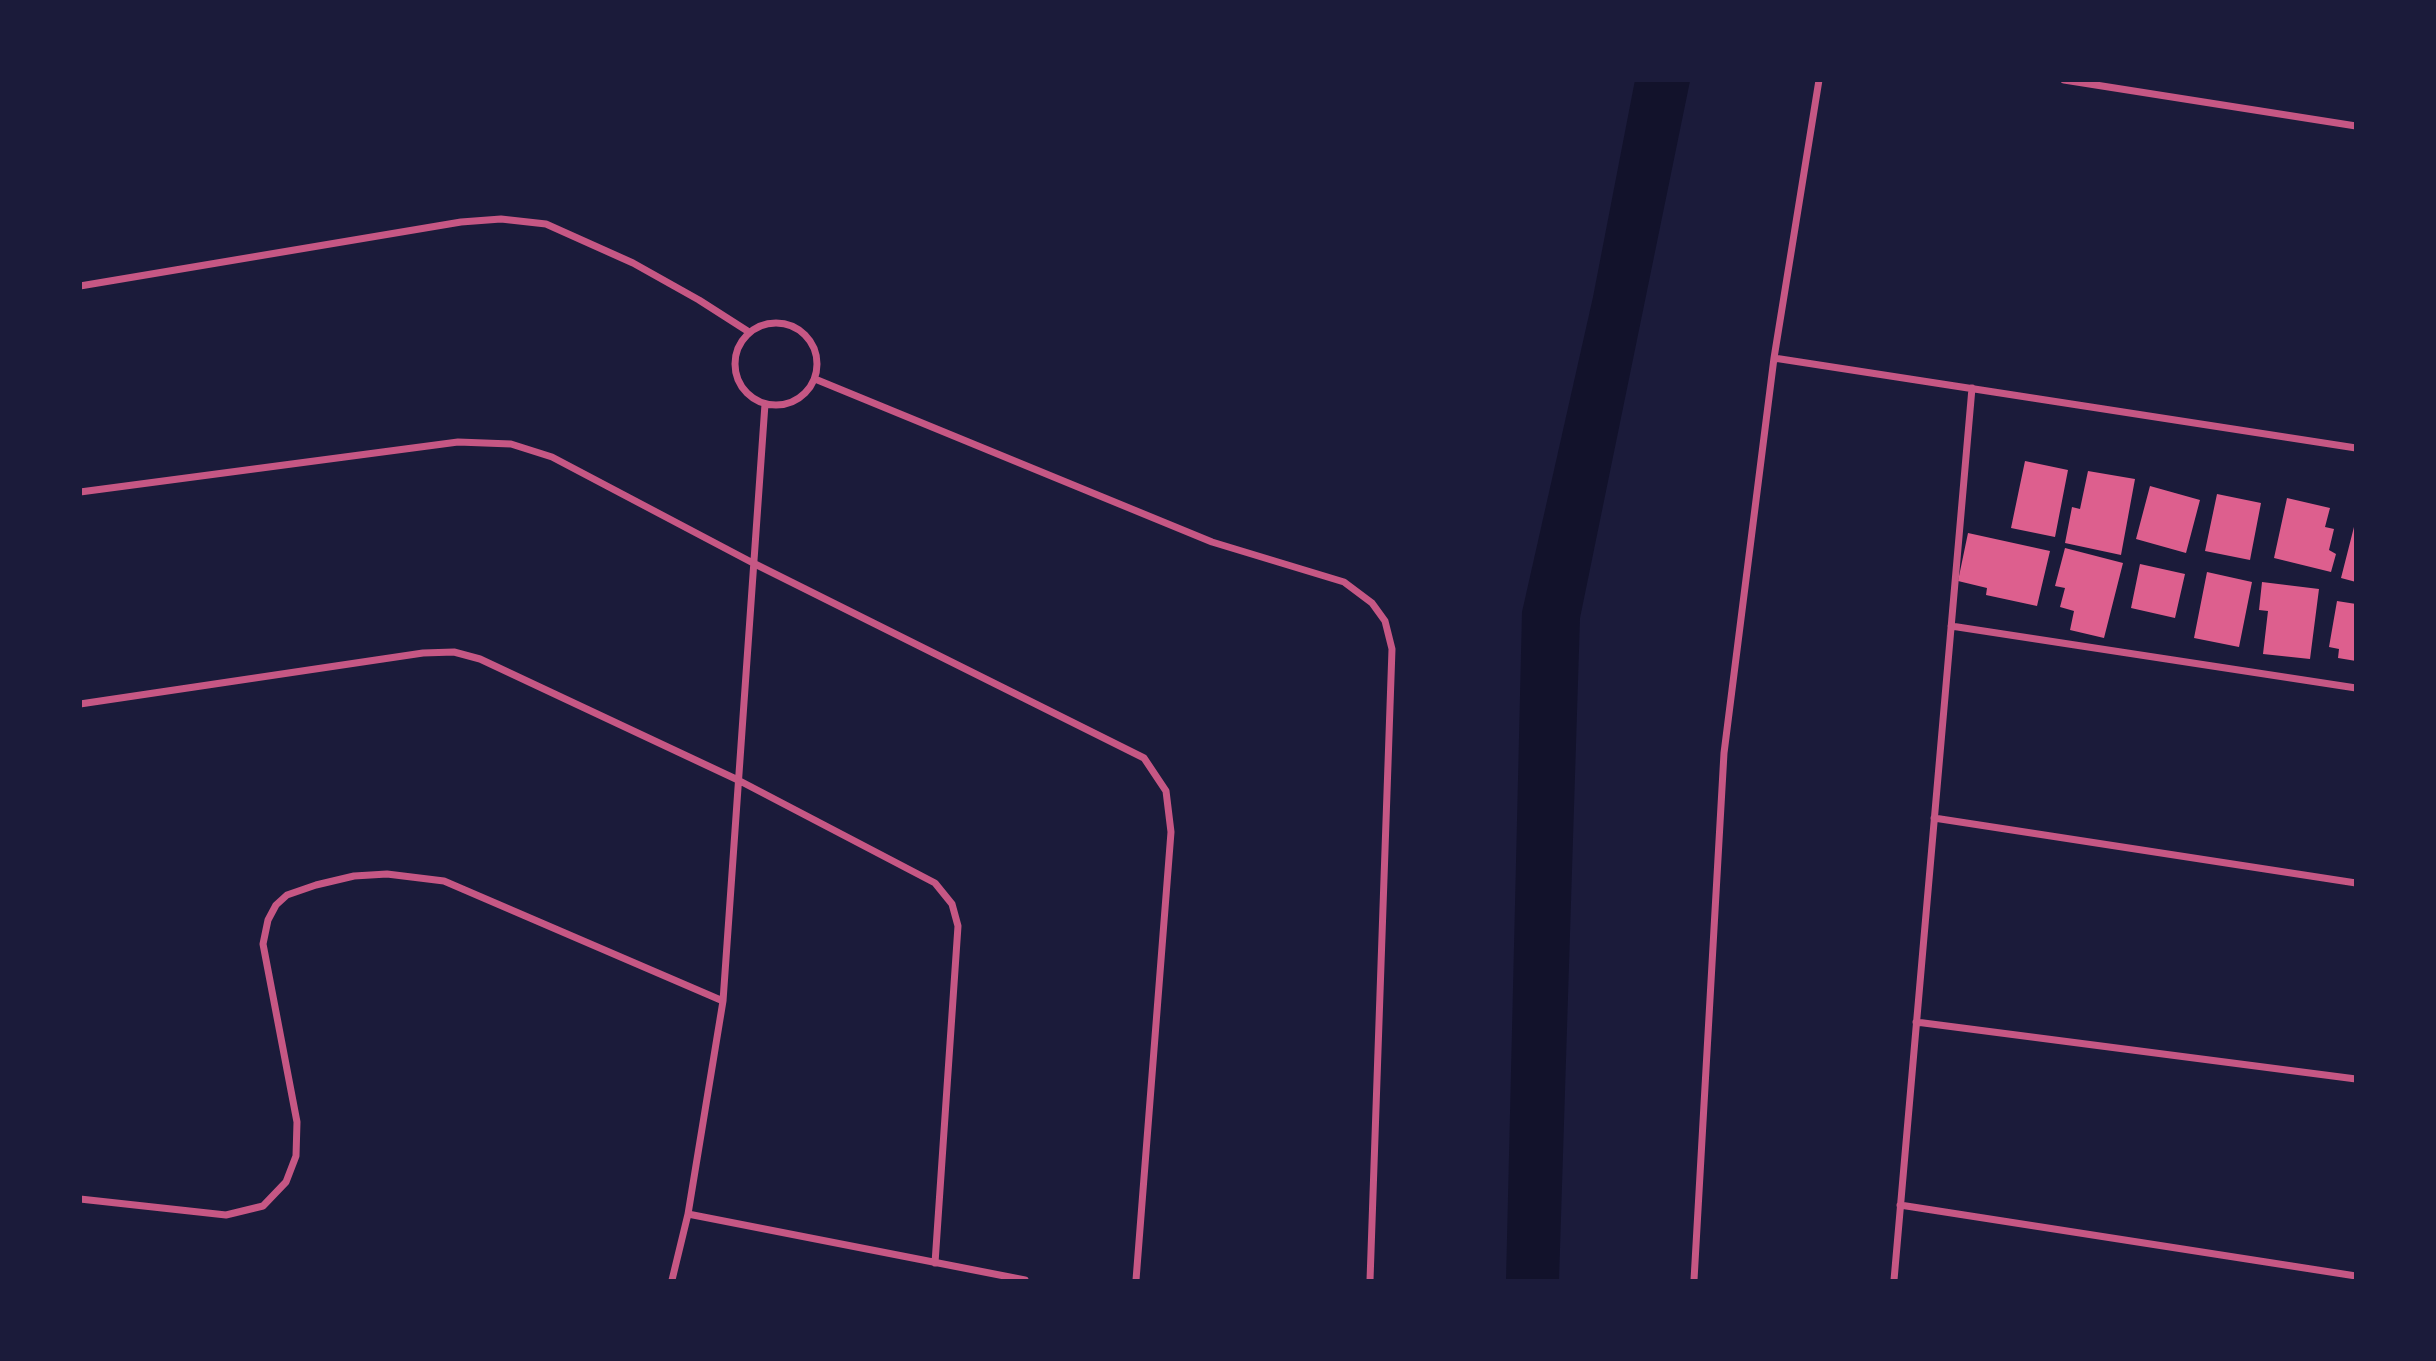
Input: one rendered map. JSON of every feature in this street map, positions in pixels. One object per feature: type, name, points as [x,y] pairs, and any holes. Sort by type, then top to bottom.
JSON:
[{"type":"street","points":[[1694,1280],[1724,753],[1773,358],[1819,80]]},
{"type":"street","points":[[2064,80],[2356,126]]},
{"type":"street","points":[[80,286],[461,222],[501,219],[546,224],[633,263],[749,332]]},
{"type":"street","points":[[774,322],[788,324],[800,330],[810,340],[816,352],[818,366],[815,379],[807,392],[795,401],[780,405],[765,404],[744,389],[738,378],[735,367],[740,342],[749,332],[760,326],[774,322]]},
{"type":"street","points":[[1773,358],[2356,448]]},
{"type":"street","points":[[815,379],[1212,541],[1344,582],[1372,603],[1385,621],[1392,649],[1370,1280]]},
{"type":"street","points":[[1894,1280],[1972,388]]},
{"type":"street","points":[[672,1280],[688,1214],[723,1001],[765,404]]},
{"type":"street","points":[[80,492],[458,442],[510,444],[552,457],[753,563],[1144,758],[1166,791],[1171,832],[1136,1280]]},
{"type":"street","points":[[1951,626],[2356,688]]},
{"type":"street","points":[[80,704],[423,653],[454,652],[480,659],[738,780],[935,883],[952,904],[958,926],[935,1263]]},
{"type":"street","points":[[1934,818],[2356,883]]},
{"type":"street","points":[[81,1197],[226,1215],[263,1206],[286,1182],[296,1156],[297,1122],[263,944],[268,920],[276,905],[287,895],[316,885],[354,876],[387,874],[444,881],[723,1001]]},
{"type":"street","points":[[1916,1022],[2356,1079]]},
{"type":"street","points":[[1900,1205],[2356,1276]]},
{"type":"street","points":[[688,1214],[1025,1280]]},
{"type":"shaded area","points":[[1635,80],[1690,81],[1580,618],[1559,1280],[1506,1280],[1522,612],[1593,297]]},
{"type":"building","points":[[2025,461],[2068,470],[2055,537],[2011,528]]},
{"type":"building","points":[[2088,471],[2135,479],[2121,555],[2065,543],[2072,507],[2080,509]]},
{"type":"building","points":[[2150,486],[2200,500],[2186,553],[2136,539]]},
{"type":"building","points":[[2217,494],[2261,503],[2250,560],[2205,551]]},
{"type":"building","points":[[2287,498],[2330,508],[2325,527],[2334,529],[2329,550],[2336,554],[2331,572],[2274,558]]},
{"type":"building","points":[[2356,523],[2356,582],[2341,578]]},
{"type":"building","points":[[1968,533],[2050,551],[2037,606],[1986,595],[1987,588],[1958,581]]},
{"type":"building","points":[[2065,548],[2123,563],[2104,638],[2070,630],[2074,611],[2060,607],[2065,588],[2055,586]]},
{"type":"building","points":[[2140,564],[2185,574],[2175,618],[2131,608]]},
{"type":"building","points":[[2207,572],[2252,582],[2239,647],[2194,638]]},
{"type":"building","points":[[2262,582],[2319,589],[2310,659],[2263,654],[2268,611],[2259,610]]},
{"type":"building","points":[[2337,601],[2356,604],[2356,661],[2338,658],[2339,649],[2329,647]]}]
